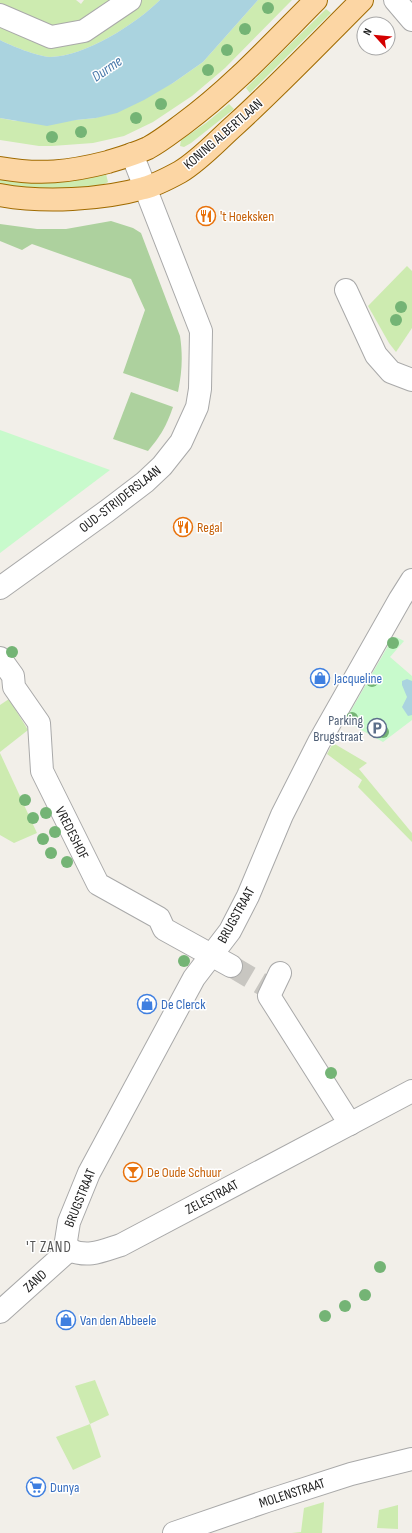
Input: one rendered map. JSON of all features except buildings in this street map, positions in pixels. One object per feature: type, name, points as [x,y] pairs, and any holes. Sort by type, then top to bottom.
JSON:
[{"type":"main road","points":[[0,168],[28,172],[52,173],[67,171],[103,163],[148,148],[163,139],[217,98],[316,0]]},
{"type":"main road","name":"KONING ALBERTLAAN","points":[[0,195],[29,199],[56,200],[117,194],[145,188],[181,171],[200,157],[275,88],[362,0]]},
{"type":"street","points":[[0,15],[51,37],[84,31],[130,0]]},
{"type":"street","points":[[395,0],[412,20]]},
{"type":"street","name":"OUD-STRIJDERSLAAN","points":[[0,588],[145,482],[162,466],[181,442],[197,407],[200,389],[201,331],[168,243],[132,154]]},
{"type":"street","points":[[346,290],[376,355],[391,372],[412,380]]},
{"type":"street","name":"BRUGSTRAAT","points":[[69,1250],[66,1241],[69,1222],[89,1173],[194,978],[230,931],[248,896],[282,815],[320,742],[412,580]]},
{"type":"street","name":"VREDESHOF","points":[[0,658],[13,676],[14,687],[39,723],[42,771],[98,884],[159,918],[164,929],[231,966]]},
{"type":"street","points":[[273,983],[269,996],[350,1124]]},
{"type":"street","name":"ZELESTRAAT","points":[[69,1250],[87,1255],[96,1254],[121,1245],[412,1091]]},
{"type":"street","name":"ZAND","points":[[0,1312],[69,1250]]},
{"type":"street","name":"MOLENSTRAAT","points":[[174,1533],[266,1501],[351,1474],[412,1459]]},
{"type":"green space","points":[[0,0],[76,0],[81,4],[84,0],[160,0],[124,29],[109,38],[64,56],[50,57],[31,53],[0,40]]},
{"type":"green space","points":[[258,0],[292,0],[225,68],[192,96],[153,122],[124,136],[93,143],[39,146],[0,140],[0,118],[16,121],[76,120],[96,118],[173,83],[203,62]]},
{"type":"green space","points":[[326,9],[331,13],[250,93],[246,88]]},
{"type":"green space","points":[[229,104],[234,109],[191,143],[184,147],[180,146],[181,140],[206,123]]},
{"type":"green space","points":[[106,174],[108,182],[85,189],[40,190],[0,187],[0,175]]},
{"type":"green space","points":[[111,221],[133,228],[141,233],[180,336],[182,364],[178,392],[123,373],[145,310],[131,279],[32,244],[22,250],[0,241],[0,224],[37,229],[66,229]]},
{"type":"green space","points":[[407,266],[412,271],[412,328],[396,352],[389,343],[368,306]]},
{"type":"green space","points":[[131,392],[173,407],[163,430],[148,451],[113,439]]},
{"type":"green space","points":[[0,430],[110,470],[0,553]]},
{"type":"green space","points":[[396,637],[404,641],[390,657],[412,676],[412,720],[383,742],[345,721],[392,639]]},
{"type":"green space","points":[[9,699],[28,730],[0,752],[0,705]]},
{"type":"green space","points":[[333,743],[367,763],[359,769],[412,833],[412,842],[358,787],[362,780],[327,754]]},
{"type":"green space","points":[[0,753],[37,833],[14,843],[0,835]]},
{"type":"green space","points":[[95,1380],[109,1415],[90,1424],[75,1386]]},
{"type":"green space","points":[[90,1424],[101,1457],[73,1470],[56,1437]]},
{"type":"green space","points":[[324,1502],[322,1533],[292,1533],[301,1532],[304,1508]]},
{"type":"green space","points":[[398,1505],[398,1529],[377,1528],[379,1510]]},
{"type":"water","name":"Durme","points":[[160,0],[258,0],[203,62],[173,83],[144,100],[117,113],[47,126],[0,118],[0,40],[38,55],[50,57],[64,56],[109,38],[124,29]]},
{"type":"water","points":[[407,679],[412,681],[412,715],[408,716],[402,707],[407,697],[402,681]]},
{"type":"tunnel","points":[[231,966],[265,986]]},
{"type":"place","name":"'t Hoeksken","points":[[206,216]]},
{"type":"place","name":"Regal","points":[[183,527]]},
{"type":"place","name":"Jacqueline","points":[[320,678]]},
{"type":"place","name":"Parking Brugstraat","points":[[377,728]]},
{"type":"place","name":"De Clerck","points":[[147,1004]]},
{"type":"place","name":"De Oude Schuur","points":[[133,1172]]},
{"type":"place","name":"Van den Abbeele","points":[[66,1320]]},
{"type":"place","name":"Dunya","points":[[36,1487]]},
{"type":"district","name":"'T ZAND","points":[[49,1247]]}]
